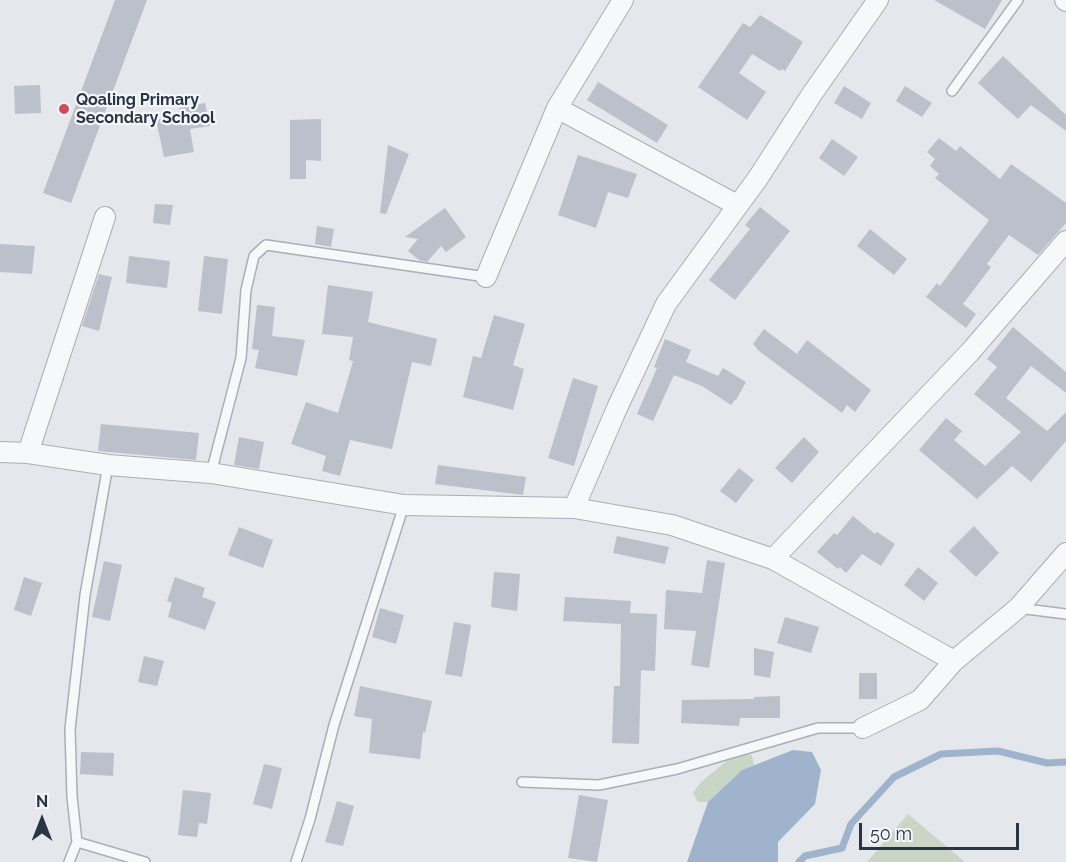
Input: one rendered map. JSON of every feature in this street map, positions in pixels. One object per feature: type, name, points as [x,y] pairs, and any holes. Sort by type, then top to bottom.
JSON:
[{"type":"street","points":[[486,277],[557,108],[622,0]]},
{"type":"street","points":[[574,508],[617,408],[666,304],[758,178],[812,94],[878,0]]},
{"type":"street","points":[[557,108],[737,205]]},
{"type":"street","points":[[28,453],[105,217]]},
{"type":"street","points":[[773,559],[970,352],[1066,241]]},
{"type":"street","points":[[0,452],[28,453],[108,465],[211,473],[404,505],[574,508],[672,525],[773,559],[954,661]]},
{"type":"street","points":[[863,728],[920,700],[954,661],[1018,608],[1066,553]]},
{"type":"lane","points":[[952,91],[1018,0]]},
{"type":"lane","points":[[211,473],[241,358],[246,290],[254,256],[266,245],[486,277]]},
{"type":"lane","points":[[69,862],[76,842],[70,729],[85,595],[108,465]]},
{"type":"lane","points":[[296,862],[310,819],[334,725],[404,505]]},
{"type":"lane","points":[[1018,608],[1066,614]]},
{"type":"lane","points":[[522,782],[599,785],[677,769],[818,728],[863,728]]},
{"type":"lane","points":[[76,842],[145,862]]},
{"type":"green space","points":[[743,754],[752,755],[754,765],[742,770],[708,802],[698,802],[693,793],[700,783],[729,759]]},
{"type":"green space","points":[[908,814],[965,862],[867,862]]},
{"type":"water","points":[[793,750],[812,752],[821,770],[815,804],[778,842],[778,862],[687,862],[708,802],[742,770]]},
{"type":"building","points":[[115,0],[147,0],[71,203],[43,193]]},
{"type":"building","points":[[934,0],[1002,0],[985,29]]},
{"type":"building","points":[[760,15],[803,42],[785,71],[782,69],[780,71],[752,54],[739,73],[766,92],[747,120],[698,87],[743,23],[750,27]]},
{"type":"building","points":[[1003,56],[1066,115],[1066,131],[1031,105],[1018,119],[978,83]]},
{"type":"building","points":[[598,82],[668,125],[657,143],[587,100]]},
{"type":"building","points":[[40,85],[41,113],[15,114],[14,86]]},
{"type":"building","points":[[844,86],[871,103],[862,119],[834,103]]},
{"type":"building","points":[[905,86],[932,103],[922,117],[896,101]]},
{"type":"building","points":[[205,103],[210,126],[190,129],[194,152],[164,157],[156,120],[180,115],[179,108]]},
{"type":"building","points":[[321,119],[321,161],[306,160],[306,179],[290,179],[290,120]]},
{"type":"building","points":[[939,138],[956,151],[960,146],[1000,179],[1011,164],[1066,203],[1066,223],[1038,255],[1009,235],[987,264],[991,267],[963,304],[976,314],[966,328],[926,297],[937,283],[940,286],[989,220],[935,178],[939,174],[930,166],[935,159],[927,152]]},
{"type":"building","points":[[832,139],[858,157],[844,176],[819,158]]},
{"type":"building","points":[[388,145],[409,154],[386,214],[380,213]]},
{"type":"building","points":[[578,155],[637,174],[628,198],[608,192],[596,228],[558,215]]},
{"type":"building","points":[[155,204],[173,205],[170,225],[153,223]]},
{"type":"building","points":[[760,207],[790,231],[735,300],[709,280],[750,229],[745,225]]},
{"type":"building","points":[[445,208],[466,237],[446,252],[441,246],[427,262],[419,260],[408,251],[418,239],[405,237]]},
{"type":"building","points":[[317,226],[334,229],[331,247],[315,244]]},
{"type":"building","points":[[870,229],[907,259],[894,275],[857,246]]},
{"type":"building","points":[[0,244],[35,246],[32,274],[0,272]]},
{"type":"building","points":[[129,256],[170,261],[167,288],[126,283]]},
{"type":"building","points":[[204,256],[228,259],[222,314],[198,311]]},
{"type":"building","points":[[99,274],[112,277],[99,331],[82,326]]},
{"type":"building","points":[[328,285],[373,292],[368,322],[437,339],[431,366],[412,362],[392,449],[350,440],[340,476],[322,471],[326,456],[291,444],[306,402],[338,413],[353,361],[349,360],[353,337],[322,334]]},
{"type":"building","points":[[257,305],[275,307],[272,336],[305,340],[297,376],[255,368],[259,350],[252,349]]},
{"type":"building","points":[[494,315],[525,324],[513,365],[524,369],[513,410],[463,397],[473,356],[481,358]]},
{"type":"building","points":[[1013,327],[1066,372],[1066,393],[1031,366],[1006,398],[1047,431],[1066,412],[1066,441],[1031,482],[1012,466],[977,499],[919,450],[946,418],[962,431],[954,440],[985,466],[1021,432],[974,394],[997,367],[987,359]]},
{"type":"building","points":[[764,329],[797,354],[807,340],[871,390],[855,412],[847,405],[842,413],[759,351],[753,344]]},
{"type":"building","points":[[665,339],[691,350],[686,362],[718,376],[723,368],[746,382],[736,400],[731,405],[702,386],[674,375],[653,421],[637,414],[657,368],[654,367]]},
{"type":"building","points":[[573,378],[598,386],[574,466],[548,458]]},
{"type":"building","points":[[101,424],[199,433],[196,460],[98,451]]},
{"type":"building","points":[[239,437],[264,442],[259,469],[234,465]]},
{"type":"building","points":[[804,437],[819,452],[792,483],[775,468]]},
{"type":"building","points":[[438,465],[526,477],[523,495],[435,484]]},
{"type":"building","points":[[739,468],[754,480],[736,503],[720,491]]},
{"type":"building","points":[[853,516],[875,534],[877,532],[895,544],[881,566],[862,554],[846,573],[817,552],[834,533],[837,535]]},
{"type":"building","points":[[974,526],[999,553],[976,577],[949,551]]},
{"type":"building","points":[[239,527],[273,540],[263,568],[228,555]]},
{"type":"building","points":[[617,536],[669,547],[665,564],[613,553]]},
{"type":"building","points":[[707,560],[725,563],[709,668],[691,665],[696,631],[664,629],[666,590],[702,593]]},
{"type":"building","points":[[104,561],[122,565],[110,621],[92,617]]},
{"type":"building","points":[[918,567],[938,583],[924,601],[904,585]]},
{"type":"building","points":[[494,572],[520,574],[517,611],[491,607]]},
{"type":"building","points":[[24,577],[42,583],[31,616],[14,610]]},
{"type":"building","points":[[175,577],[205,588],[202,597],[216,602],[205,630],[168,617],[172,603],[167,601]]},
{"type":"building","points":[[565,597],[631,601],[630,613],[657,614],[655,671],[641,670],[639,744],[612,743],[614,686],[620,686],[621,624],[563,621]]},
{"type":"building","points":[[380,608],[404,615],[396,644],[372,637]]},
{"type":"building","points":[[785,617],[819,627],[811,653],[777,643]]},
{"type":"building","points":[[454,622],[471,625],[462,677],[445,674]]},
{"type":"building","points":[[754,648],[774,652],[770,678],[754,675]]},
{"type":"building","points":[[144,656],[164,661],[157,686],[138,682]]},
{"type":"building","points":[[859,673],[877,673],[877,699],[859,699]]},
{"type":"building","points":[[360,686],[432,701],[425,733],[423,732],[420,759],[369,753],[372,719],[354,716]]},
{"type":"building","points":[[780,696],[780,718],[740,718],[739,726],[681,723],[682,700],[754,699],[754,697]]},
{"type":"building","points":[[81,752],[114,753],[113,776],[80,774]]},
{"type":"building","points":[[264,764],[282,768],[272,809],[253,804]]},
{"type":"building","points":[[183,790],[211,793],[207,824],[199,823],[197,837],[178,835]]},
{"type":"building","points":[[579,795],[608,800],[597,862],[568,858]]},
{"type":"building","points":[[337,801],[354,806],[343,846],[325,842]]},
{"type":"waterway","points":[[799,862],[805,856],[842,848],[851,824],[894,777],[941,754],[998,751],[1047,763],[1066,762]]},
{"type":"place","name":"Qoaling Primary Secondary School","points":[[64,109]]}]
